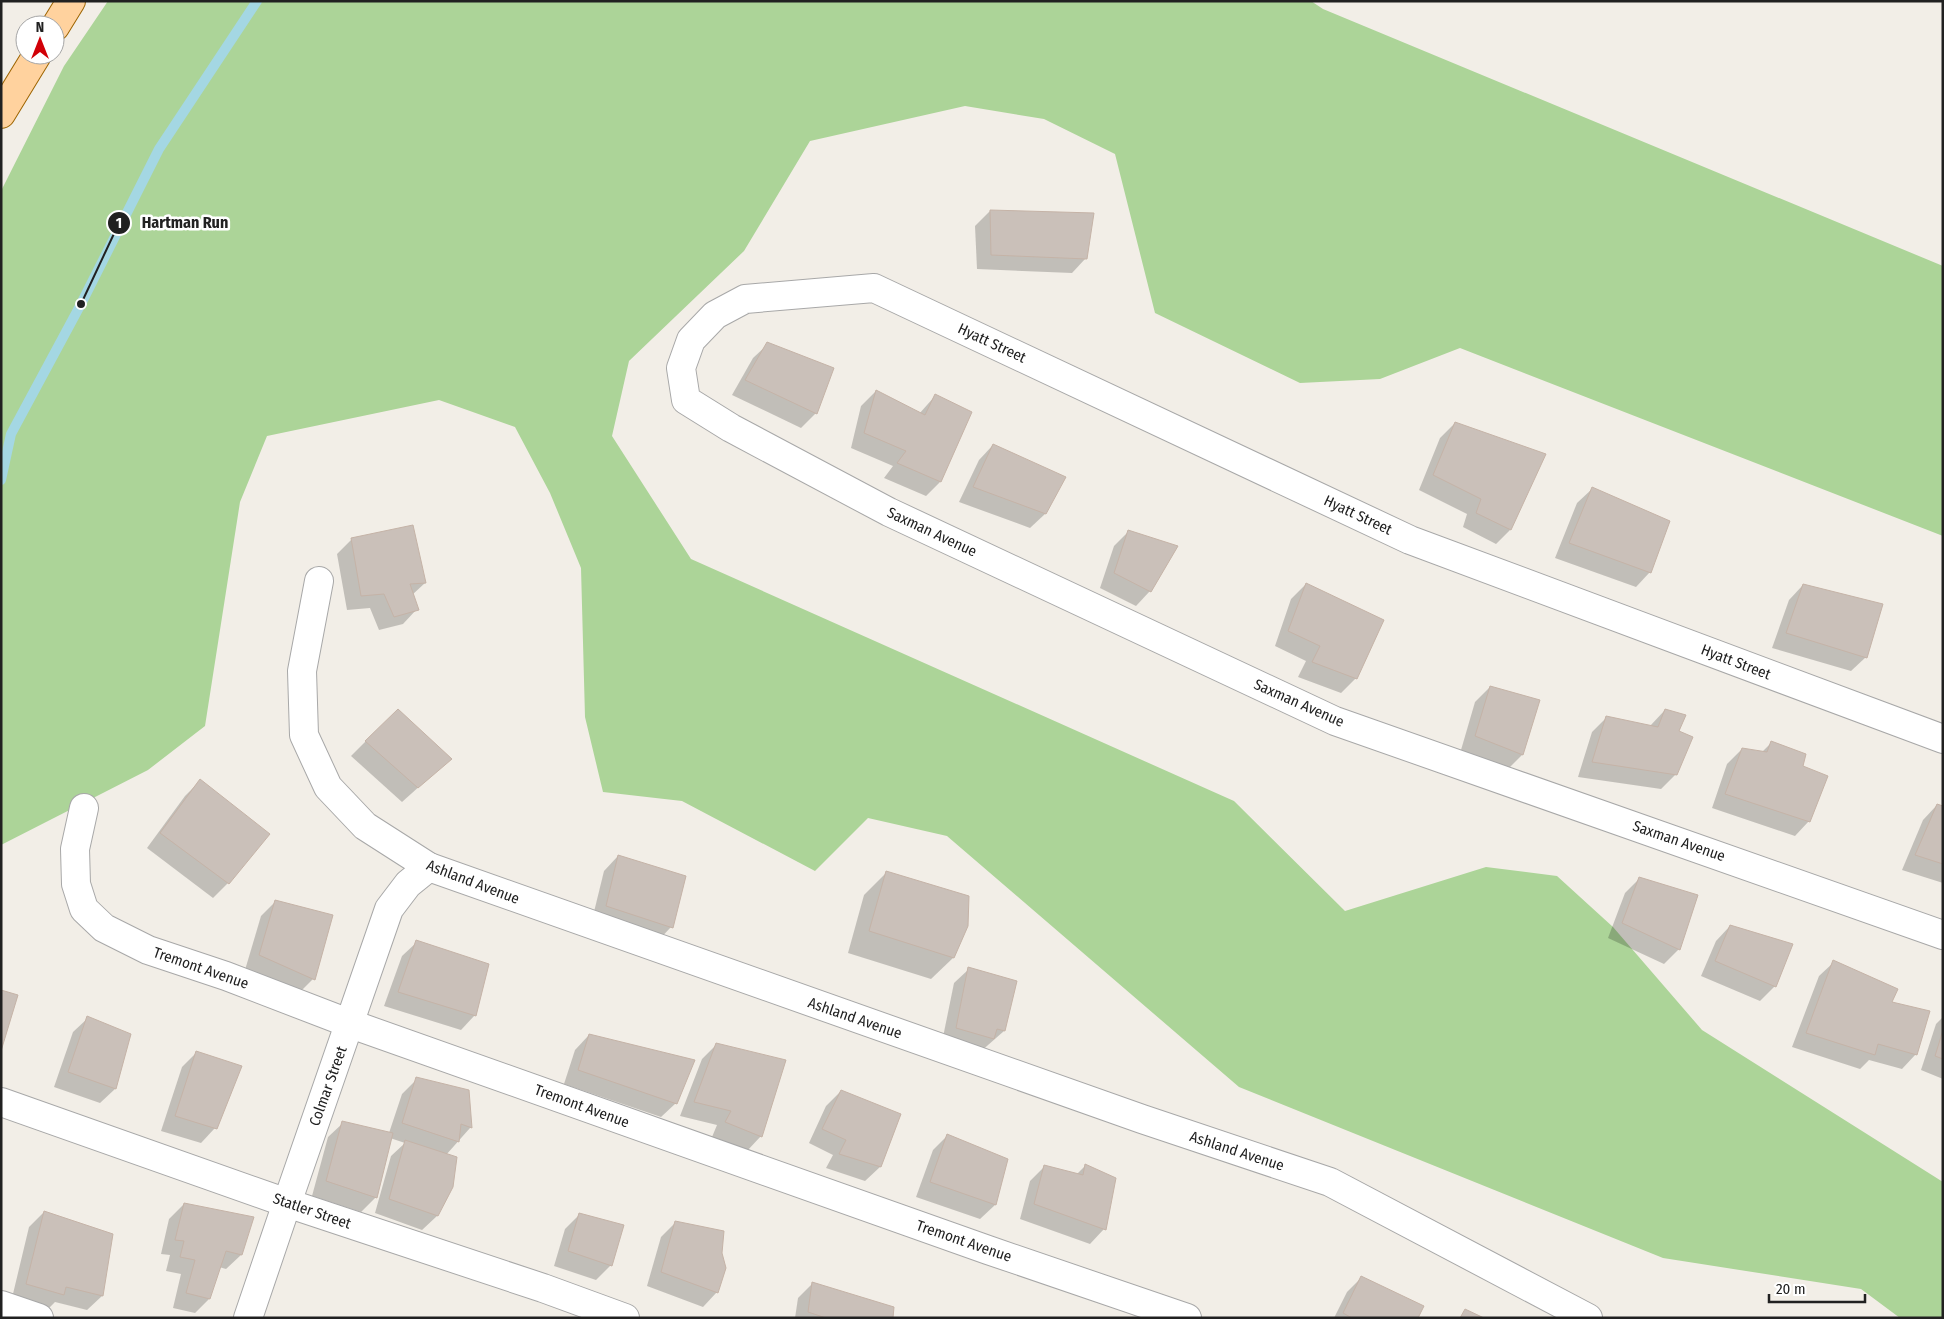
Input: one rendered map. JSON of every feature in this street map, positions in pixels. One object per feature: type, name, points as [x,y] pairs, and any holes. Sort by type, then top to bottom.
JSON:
[{"type":"main road","points":[[62,15],[71,1]]},
{"type":"main road","points":[[1,114],[32,65]]},
{"type":"street","name":"Hyatt Street","points":[[686,400],[681,368],[691,340],[715,315],[745,299],[874,288],[1410,540],[1943,739]]},
{"type":"street","name":"Saxman Avenue","points":[[686,400],[731,428],[889,512],[1335,721],[1943,935]]},
{"type":"street","name":"Ashland Avenue","points":[[319,581],[302,671],[304,735],[328,787],[365,826],[428,867],[1133,1116],[1330,1182],[1588,1318]]},
{"type":"street","name":"Tremont Avenue","points":[[84,808],[74,849],[76,884],[84,909],[104,928],[148,950],[226,976],[351,1024],[988,1250],[1187,1318]]},
{"type":"street","name":"Colmar Street","points":[[248,1318],[286,1203],[351,1024],[389,909],[408,884],[428,867]]},
{"type":"street","name":"Statler Street","points":[[1,1102],[286,1203],[543,1288],[625,1318]]},
{"type":"street","points":[[1,1305],[39,1318]]},
{"type":"green space","points":[[108,1],[1311,1],[1323,9],[1943,266],[1943,536],[1460,348],[1380,379],[1300,383],[1155,313],[1115,154],[1044,119],[965,106],[810,141],[744,251],[629,361],[612,436],[691,559],[1234,801],[1345,911],[1486,867],[1557,876],[1613,927],[1702,1030],[1943,1182],[1943,1318],[1900,1318],[1861,1289],[1663,1258],[1239,1087],[947,836],[868,818],[815,871],[682,801],[603,792],[585,717],[581,568],[550,493],[515,427],[439,400],[267,436],[240,502],[205,726],[148,770],[1,845],[1,191],[65,65]]},
{"type":"building","points":[[990,210],[1094,213],[1087,259],[991,255]]},
{"type":"building","points":[[767,342],[834,368],[817,414],[745,380]]},
{"type":"building","points":[[876,390],[925,415],[935,394],[972,412],[941,482],[897,463],[906,451],[864,433]]},
{"type":"building","points":[[1455,422],[1546,454],[1511,530],[1476,513],[1481,499],[1433,475]]},
{"type":"building","points":[[993,444],[1066,477],[1046,514],[973,487]]},
{"type":"building","points":[[1592,487],[1670,521],[1651,573],[1569,543]]},
{"type":"building","points":[[413,525],[426,583],[410,584],[419,610],[394,617],[384,594],[361,596],[351,538]]},
{"type":"building","points":[[1128,530],[1178,546],[1151,592],[1114,573]]},
{"type":"building","points":[[1306,583],[1384,620],[1357,679],[1312,662],[1320,646],[1288,631]]},
{"type":"building","points":[[1803,584],[1883,604],[1867,658],[1786,633]]},
{"type":"building","points":[[1490,686],[1540,700],[1523,755],[1475,736]]},
{"type":"building","points":[[398,709],[452,759],[418,788],[365,741]]},
{"type":"building","points":[[1665,709],[1686,715],[1679,731],[1693,737],[1677,775],[1592,762],[1606,716],[1658,727]]},
{"type":"building","points":[[1771,741],[1806,754],[1803,766],[1828,776],[1810,822],[1725,794],[1742,748],[1767,752]]},
{"type":"building","points":[[200,779],[270,834],[229,884],[160,833]]},
{"type":"building","points":[[1937,804],[1943,806],[1943,864],[1915,855]]},
{"type":"building","points":[[618,855],[686,876],[673,928],[606,906]]},
{"type":"building","points":[[886,871],[969,896],[968,926],[954,958],[869,931]]},
{"type":"building","points":[[1639,877],[1698,895],[1680,950],[1622,923]]},
{"type":"building","points":[[275,900],[333,915],[315,980],[259,955]]},
{"type":"building","points":[[1730,925],[1793,944],[1776,987],[1715,961]]},
{"type":"building","points":[[416,940],[489,964],[476,1016],[398,992]]},
{"type":"building","points":[[1833,960],[1898,989],[1892,1002],[1930,1011],[1917,1055],[1878,1044],[1875,1055],[1806,1033]]},
{"type":"building","points":[[968,967],[1017,981],[1005,1031],[997,1029],[994,1039],[956,1028]]},
{"type":"building","points":[[1,990],[18,995],[1,1051]]},
{"type":"building","points":[[87,1016],[131,1034],[116,1089],[68,1072]]},
{"type":"building","points":[[1943,1030],[1943,1059],[1935,1056]]},
{"type":"building","points":[[589,1034],[695,1060],[677,1104],[578,1070]]},
{"type":"building","points":[[716,1043],[786,1060],[762,1137],[725,1122],[731,1111],[694,1102]]},
{"type":"building","points":[[196,1051],[242,1066],[217,1129],[175,1116]]},
{"type":"building","points":[[416,1077],[469,1090],[472,1128],[461,1124],[459,1142],[402,1123]]},
{"type":"building","points":[[841,1090],[901,1114],[881,1167],[839,1154],[846,1140],[822,1129]]},
{"type":"building","points":[[342,1121],[393,1133],[377,1198],[326,1181]]},
{"type":"building","points":[[947,1134],[1008,1159],[996,1205],[930,1182]]},
{"type":"building","points":[[405,1140],[457,1157],[453,1187],[438,1216],[389,1199]]},
{"type":"building","points":[[1085,1164],[1116,1178],[1106,1230],[1034,1204],[1044,1165],[1083,1175]]},
{"type":"building","points":[[184,1203],[254,1217],[242,1255],[226,1251],[210,1299],[186,1293],[195,1260],[180,1257],[184,1241],[175,1240]]},
{"type":"building","points":[[44,1211],[113,1234],[103,1296],[66,1287],[64,1295],[26,1284]]},
{"type":"building","points":[[579,1213],[624,1225],[612,1266],[568,1251]]},
{"type":"building","points":[[675,1221],[724,1231],[722,1253],[726,1268],[718,1293],[661,1272]]},
{"type":"building","points":[[1361,1276],[1424,1306],[1418,1318],[1352,1318],[1343,1313]]},
{"type":"building","points":[[812,1282],[894,1307],[893,1318],[826,1318],[808,1312]]},
{"type":"building","points":[[1465,1309],[1484,1318],[1460,1318]]},
{"type":"waterway","points":[[1,480],[11,434],[81,304],[159,149],[257,1]]},
{"type":"place","name":"Hartman Run","points":[[81,304]]}]
